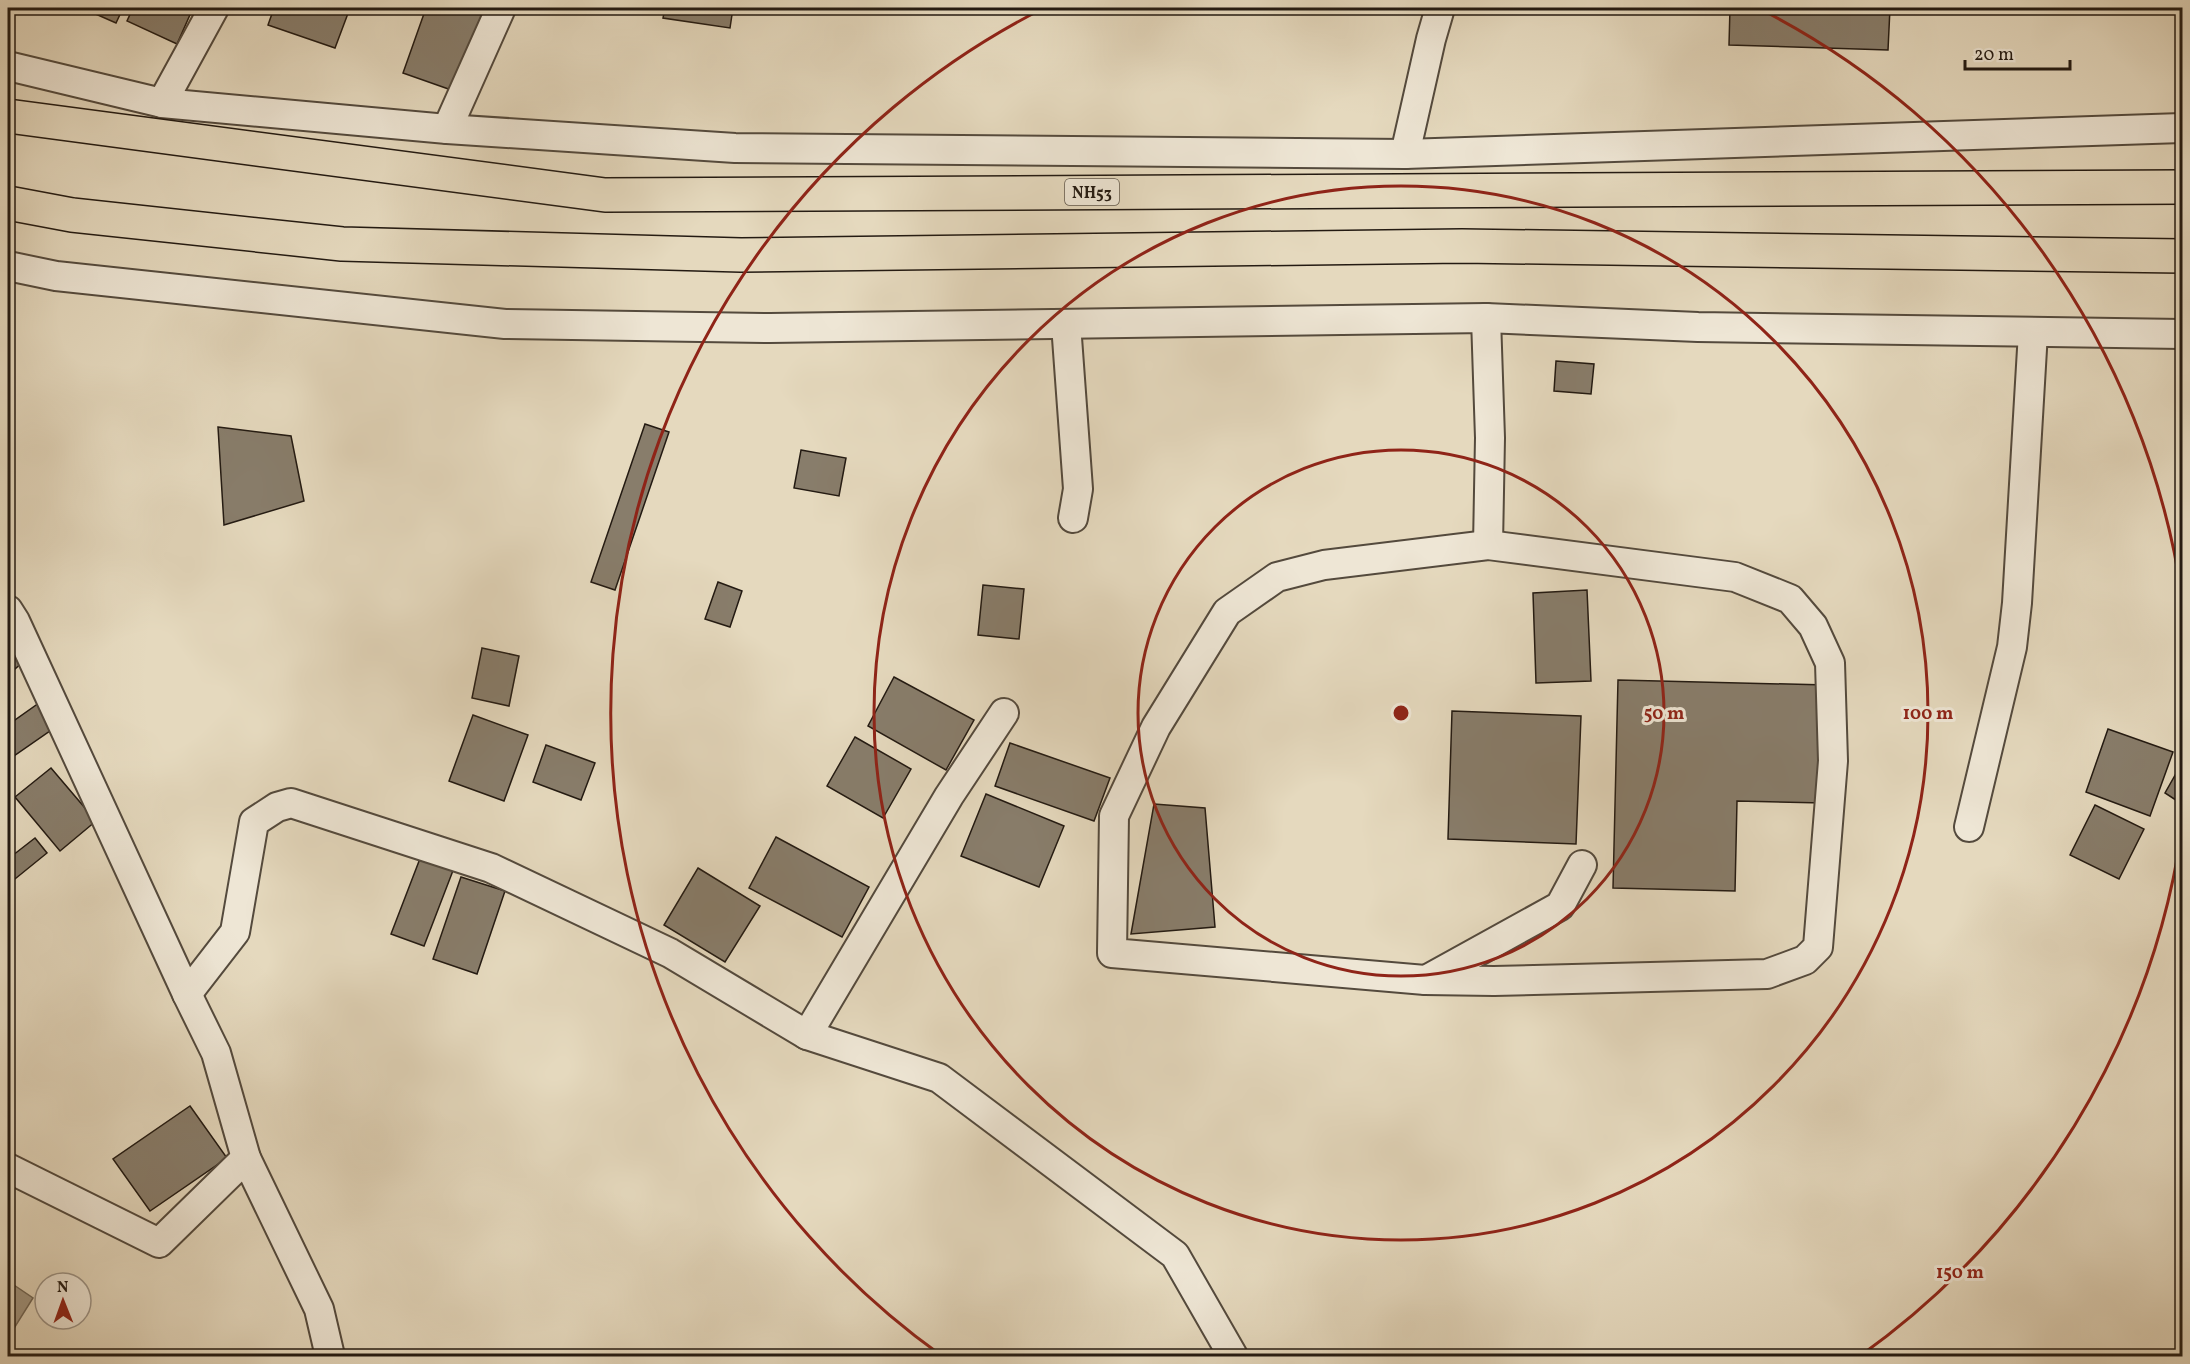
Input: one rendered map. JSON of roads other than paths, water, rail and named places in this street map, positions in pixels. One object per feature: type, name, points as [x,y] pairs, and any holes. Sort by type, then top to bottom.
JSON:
[{"type":"highway","name":"NH53","points":[[8,116],[605,195],[2182,187]]},
{"type":"highway","points":[[8,203],[72,214],[342,244],[741,255],[1462,246],[2182,256]]},
{"type":"street","points":[[162,103],[214,8]]},
{"type":"street","points":[[447,129],[501,8]]},
{"type":"street","points":[[1405,154],[1440,8]]},
{"type":"street","points":[[8,66],[162,103],[447,129],[735,148],[1405,154],[2182,128]]},
{"type":"street","points":[[8,266],[56,276],[505,324],[770,328],[1486,318],[1698,327],[2182,334]]},
{"type":"street","points":[[1486,318],[1490,438],[1488,545]]},
{"type":"street","points":[[1066,324],[1078,489],[1073,518]]},
{"type":"street","points":[[1969,827],[2012,647],[2033,332]]},
{"type":"street","points":[[1488,545],[1735,577],[1790,598],[1813,626],[1830,663],[1833,761],[1818,947],[1805,960],[1767,974],[1494,981],[1425,980],[1112,953],[1114,816],[1156,727],[1227,612],[1277,577],[1324,565],[1488,545]]},
{"type":"street","points":[[8,610],[216,1053],[246,1158],[319,1309],[330,1356]]},
{"type":"street","points":[[807,1035],[950,796],[1004,712]]},
{"type":"street","points":[[187,994],[235,932],[254,822],[277,807],[291,803],[491,868],[670,953],[807,1035],[939,1078],[1175,1255],[1233,1356]]},
{"type":"street","points":[[1425,980],[1560,906],[1582,865]]},
{"type":"street","points":[[8,1168],[159,1243],[246,1158]]}]
